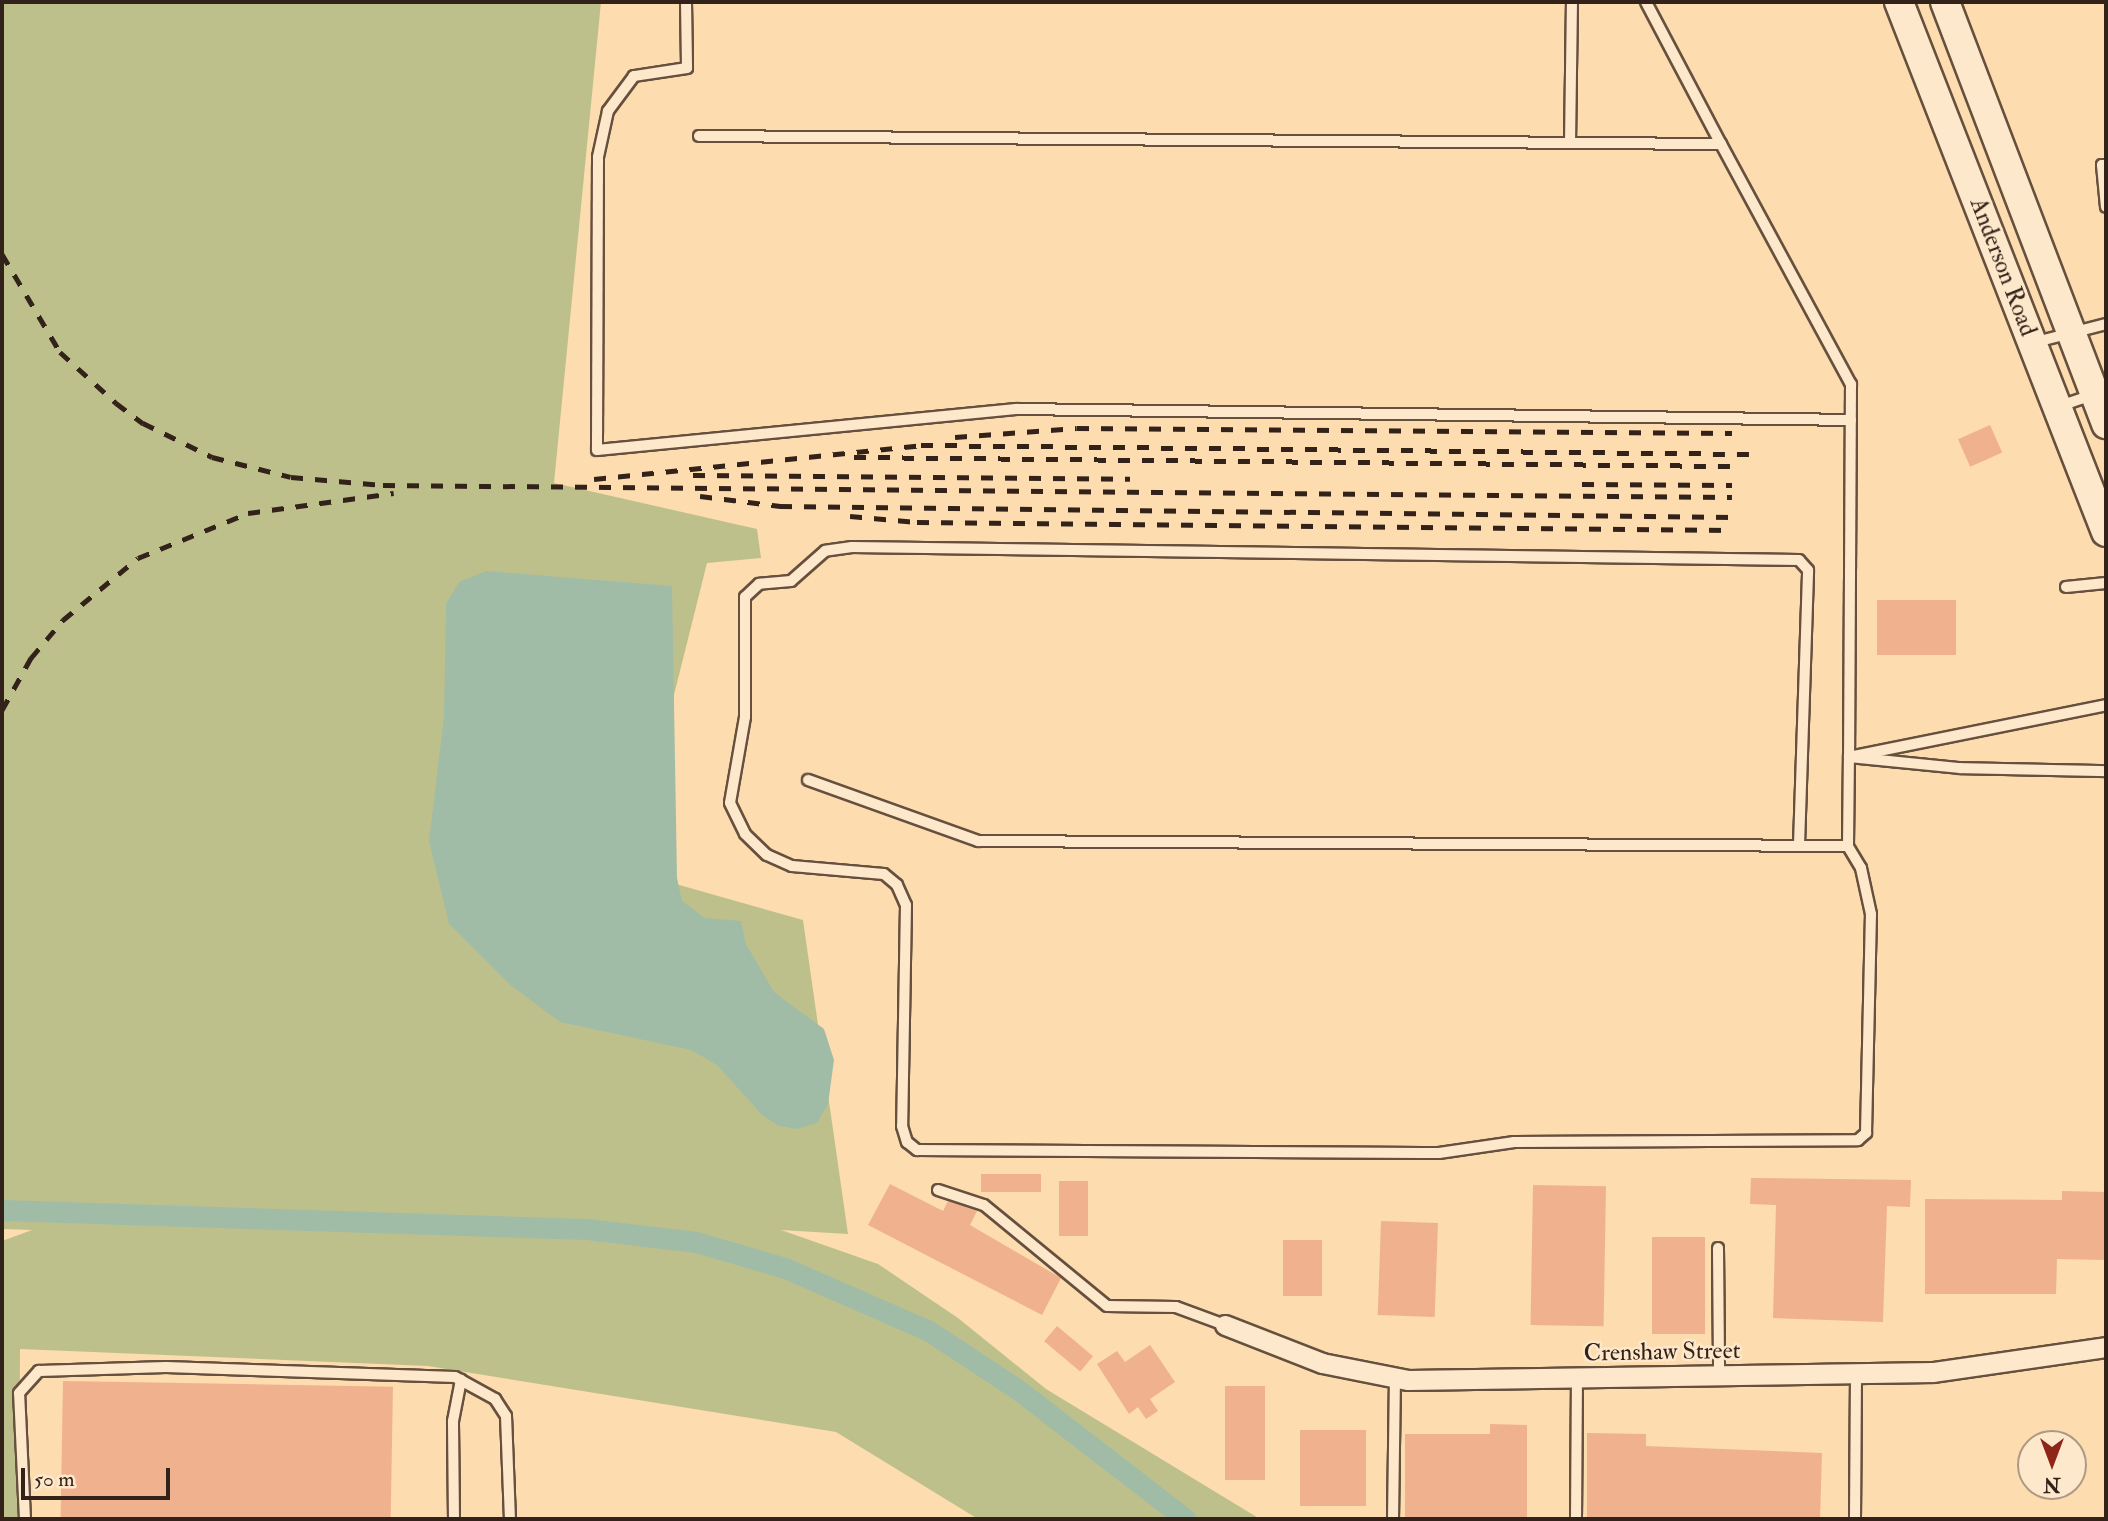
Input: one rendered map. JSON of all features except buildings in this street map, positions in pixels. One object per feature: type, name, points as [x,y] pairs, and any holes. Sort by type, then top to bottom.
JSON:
[{"type":"main road","name":"Anderson Road","points":[[1899,2],[2106,531]]},
{"type":"main road","name":"Anderson Road","points":[[1945,2],[2071,329],[2101,392],[2106,424]]},
{"type":"street","name":"Crenshaw Street","points":[[1225,1325],[1322,1363],[1395,1377],[1933,1372],[2106,1347]]},
{"type":"lane","points":[[686,2],[687,68],[634,76],[608,111],[598,157],[597,450],[1016,410],[1852,420]]},
{"type":"lane","points":[[1570,143],[1572,2]]},
{"type":"lane","points":[[1646,2],[1852,384],[1848,846],[1861,868],[1871,914],[1866,1133],[1858,1140],[1514,1142],[1439,1153],[917,1150],[907,1142],[902,1126],[906,905],[897,886],[884,874],[792,866],[767,855],[745,834],[730,803],[745,718],[745,597],[759,584],[791,580],[825,551],[852,547],[1799,560],[1808,570],[1799,845]]},
{"type":"lane","points":[[699,136],[1721,144]]},
{"type":"lane","points":[[2106,165],[2102,165],[2106,206]]},
{"type":"lane","points":[[2033,343],[2071,329],[2106,324]]},
{"type":"lane","points":[[2058,407],[2101,392]]},
{"type":"lane","points":[[2066,587],[2106,583]]},
{"type":"lane","points":[[1849,757],[2106,705]]},
{"type":"lane","points":[[1849,757],[1960,768],[2106,771]]},
{"type":"lane","points":[[808,780],[978,841],[1848,846]]},
{"type":"lane","points":[[938,1190],[985,1205],[1107,1306],[1176,1307],[1225,1325]]},
{"type":"lane","points":[[1718,1248],[1719,1375]]},
{"type":"lane","points":[[25,1519],[19,1393],[39,1371],[166,1367],[419,1372],[461,1380],[495,1399],[506,1416],[510,1519]]},
{"type":"lane","points":[[1855,1519],[1856,1373]]},
{"type":"lane","points":[[1393,1519],[1395,1377]]},
{"type":"lane","points":[[1576,1519],[1577,1377]]},
{"type":"lane","points":[[454,1519],[453,1422],[461,1380]]},
{"type":"green space","points":[[2,2],[601,2],[554,483],[757,529],[761,558],[707,563],[630,871],[803,920],[848,1234],[781,1230],[878,1264],[958,1318],[1046,1389],[1260,1519],[978,1519],[836,1432],[428,1366],[20,1349],[19,1519],[2,1519],[2,1241],[32,1230],[2,1229]]},
{"type":"shaded area","points":[[486,571],[672,586],[677,878],[682,901],[705,918],[741,921],[746,944],[774,992],[824,1029],[834,1060],[828,1104],[817,1123],[797,1129],[779,1126],[762,1115],[717,1065],[691,1050],[560,1022],[509,984],[449,924],[429,841],[444,717],[446,604],[459,582]]},
{"type":"waterway","points":[[2,1210],[587,1229],[696,1242],[785,1268],[929,1331],[1017,1389],[1186,1519]]},
{"type":"railway","points":[[2,254],[60,352],[116,403],[143,423],[212,457],[291,477],[383,485],[1732,497]]},
{"type":"railway","points":[[955,437],[1077,428],[1732,433]]},
{"type":"railway","points":[[594,479],[921,445],[1754,454]]},
{"type":"railway","points":[[854,457],[1732,466]]},
{"type":"railway","points":[[693,475],[1130,479]]},
{"type":"railway","points":[[1582,484],[1732,485]]},
{"type":"railway","points":[[2,710],[31,658],[63,620],[138,558],[248,513],[394,493]]},
{"type":"railway","points":[[700,496],[780,506],[1732,517]]},
{"type":"railway","points":[[850,516],[917,522],[1732,530]]}]
